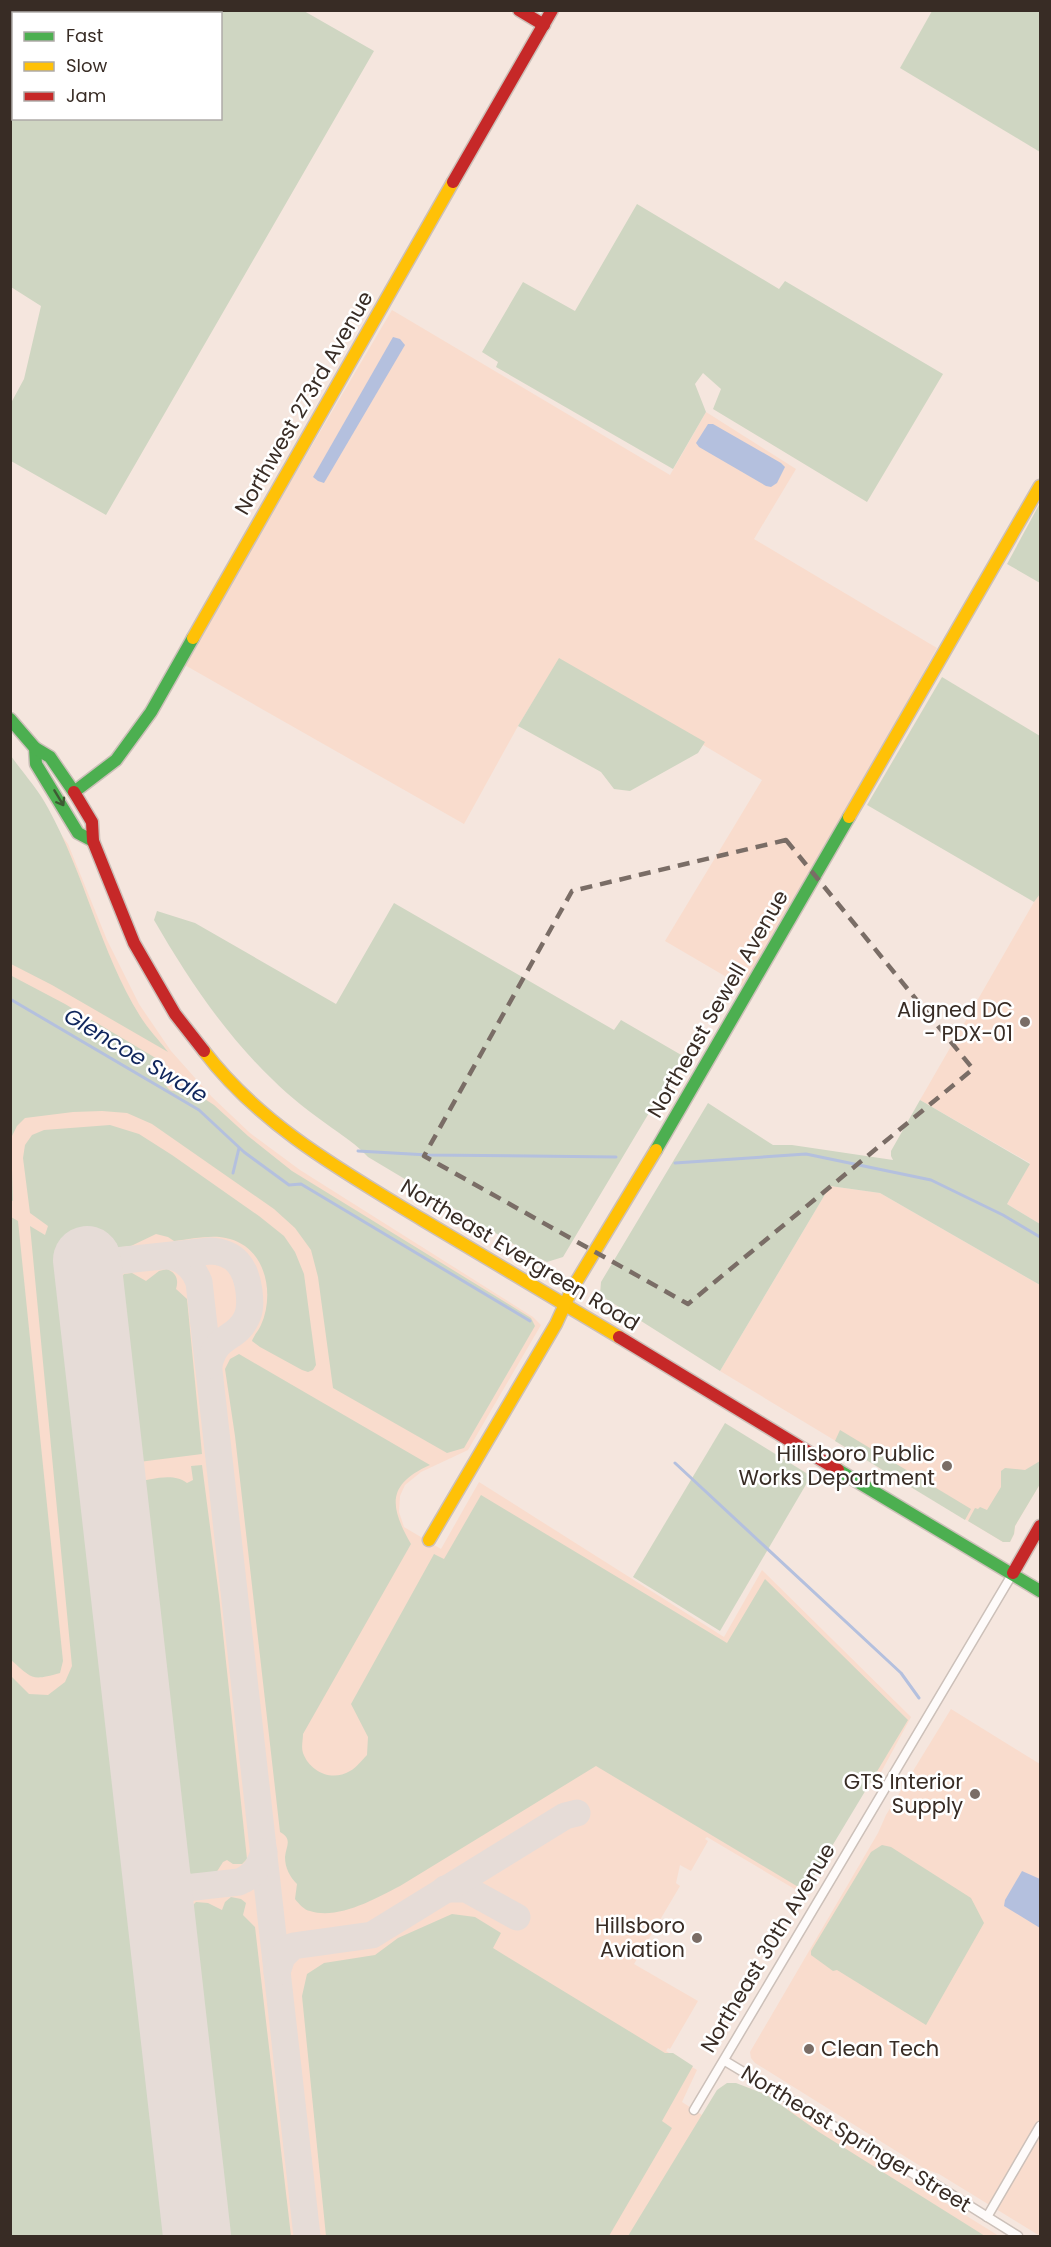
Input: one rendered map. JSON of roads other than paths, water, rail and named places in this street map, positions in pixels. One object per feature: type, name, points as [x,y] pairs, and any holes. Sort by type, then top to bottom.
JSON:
[{"type":"street","points":[[519,10],[544,25]]},
{"type":"street","name":"Northwest 273rd Avenue","points":[[74,792],[116,760],[151,712],[552,10]]},
{"type":"street","name":"Northeast Sewell Avenue","points":[[429,1540],[556,1324],[580,1275],[701,1074],[1041,486]]},
{"type":"street","name":"Northeast Evergreen Road","points":[[10,719],[35,748],[50,757],[92,822],[93,842],[134,943],[160,992],[192,1037],[241,1093],[291,1137],[315,1154],[1041,1591]]},
{"type":"street","name":"Northeast Evergreen Road","points":[[35,748],[36,764],[78,833],[93,842]]},
{"type":"street","name":"Northeast 30th Avenue","points":[[694,2110],[1041,1526]]},
{"type":"street","name":"Northeast Springer Street","points":[[725,2061],[1018,2236]]},
{"type":"street","points":[[987,2217],[1041,2126]]},
{"type":"water","points":[[393,337],[400,339],[405,345],[324,483],[318,481],[313,477]]},
{"type":"water","points":[[708,424],[713,424],[781,463],[785,467],[777,483],[771,487],[766,486],[699,447],[696,443]]},
{"type":"water","points":[[1022,1871],[1040,1879],[1040,1928],[1004,1906],[1005,1900]]},
{"type":"waterway","name":"Glencoe Swale","points":[[10,999],[199,1110],[244,1152],[289,1185],[301,1184],[530,1321]]},
{"type":"waterway","name":"Glencoe Swale","points":[[233,1173],[239,1148]]},
{"type":"waterway","name":"Glencoe Swale","points":[[358,1151],[428,1155],[616,1157]]},
{"type":"waterway","name":"Glencoe Swale","points":[[675,1163],[806,1154],[931,1180],[1003,1215],[1040,1237]]},
{"type":"waterway","points":[[675,1463],[901,1673],[919,1698]]},
{"type":"place","name":"Aligned DC - PDX-01","points":[[1025,1022]]},
{"type":"place","name":"Hillsboro Public Works Department","points":[[947,1466]]},
{"type":"place","name":"GTS Interior Supply","points":[[975,1794]]},
{"type":"place","name":"Hillsboro Aviation","points":[[697,1938]]},
{"type":"place","name":"Clean Tech","points":[[809,2049]]}]
